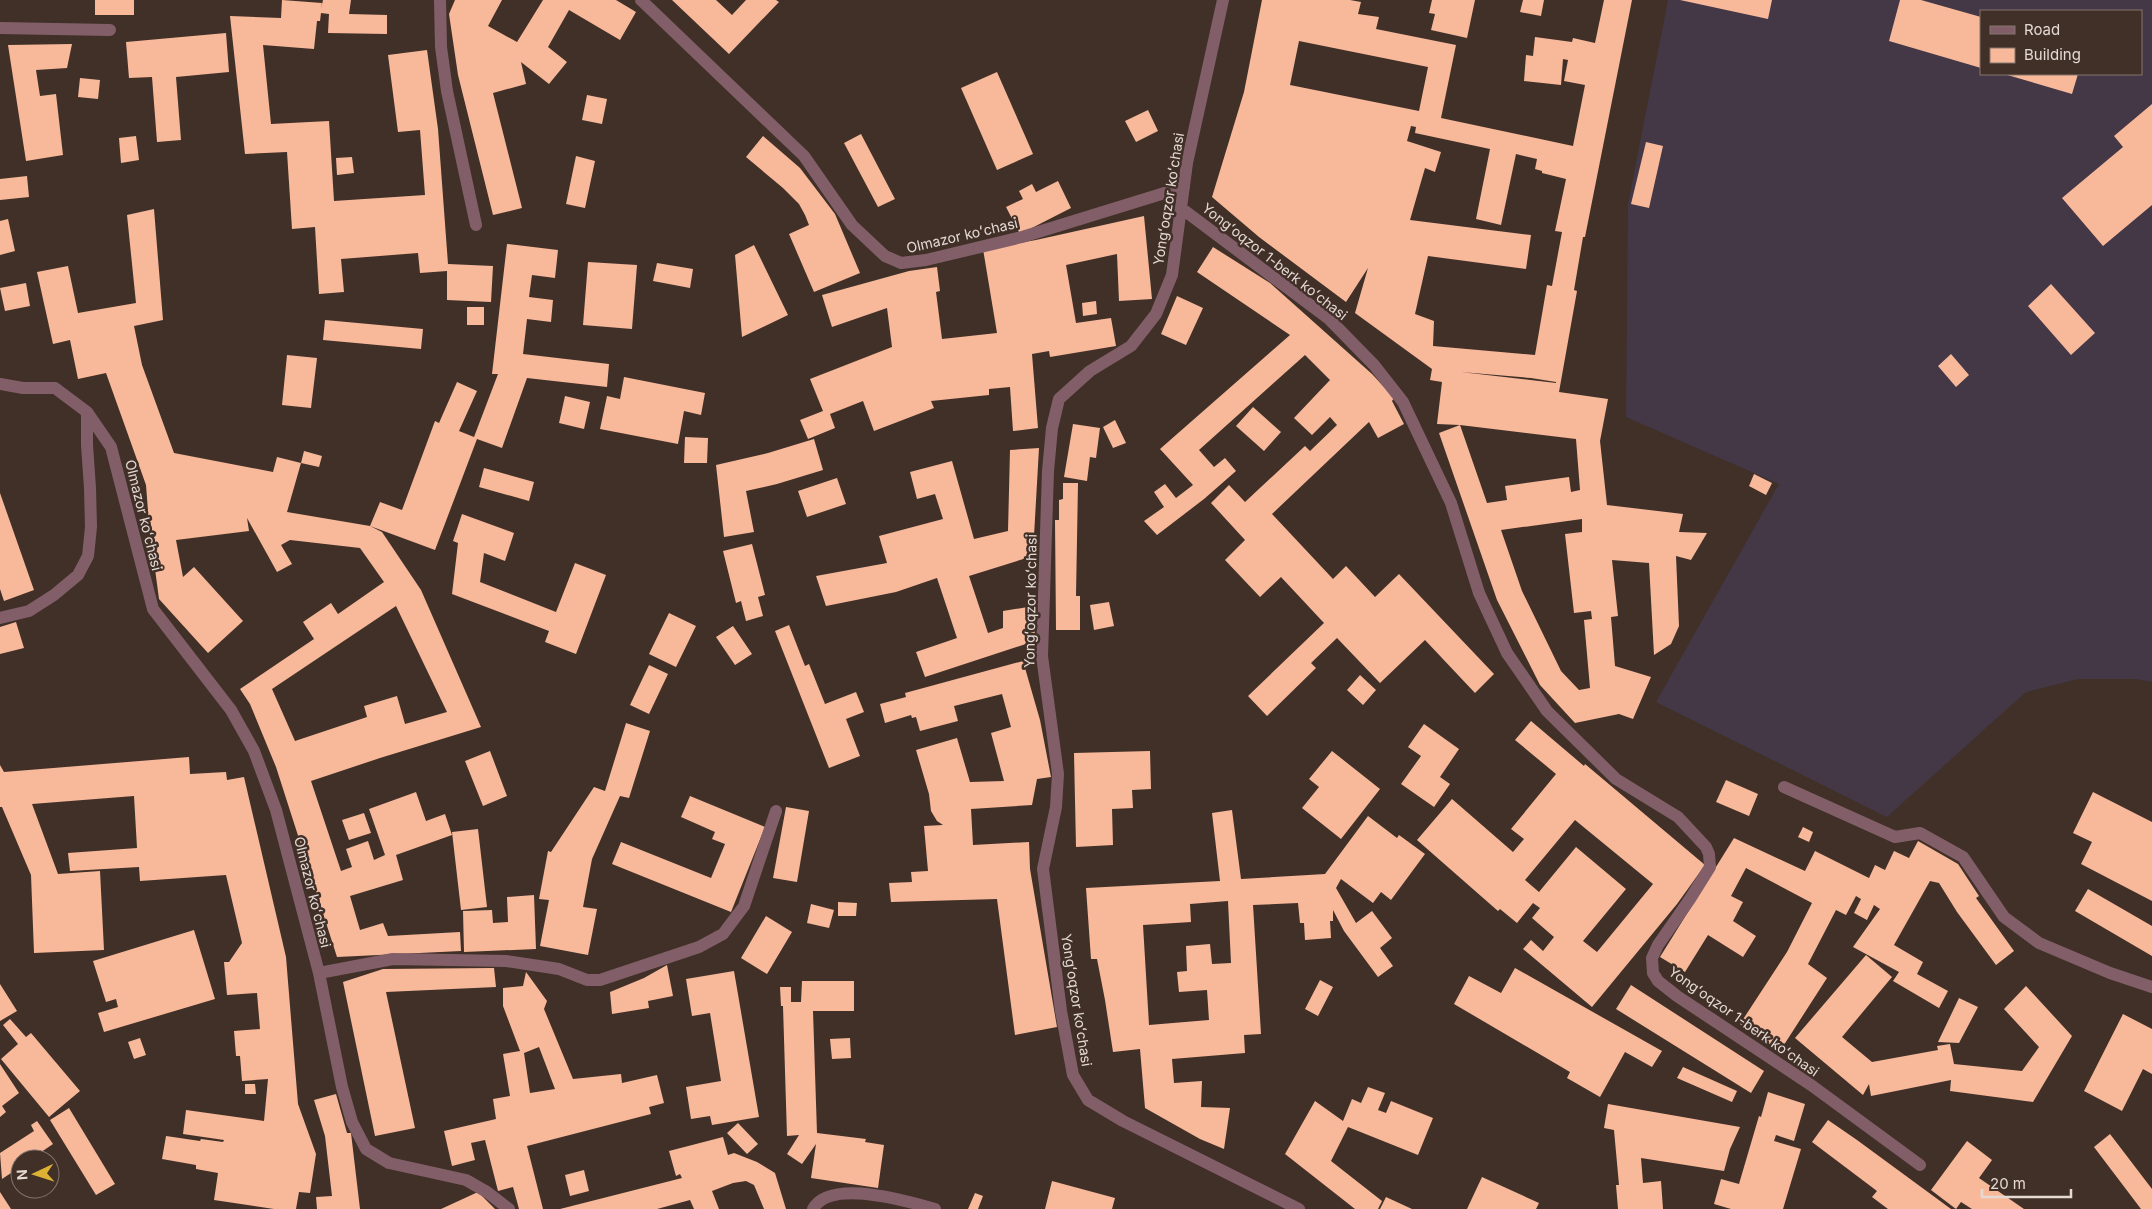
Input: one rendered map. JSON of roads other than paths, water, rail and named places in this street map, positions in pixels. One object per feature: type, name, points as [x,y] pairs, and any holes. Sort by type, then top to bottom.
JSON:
[{"type":"street","points":[[440,0],[441,47],[447,91],[476,225]]},
{"type":"street","name":"Olmazor koʻchasi","points":[[641,0],[804,156],[852,225],[885,256],[901,264],[926,260],[1022,237],[1184,187]]},
{"type":"street","name":"Yongʻoqzor koʻchasi","points":[[1223,0],[1186,163],[1172,275],[1156,314],[1131,346],[1090,371],[1059,399],[1052,428],[1048,471],[1042,656],[1058,774],[1056,807],[1043,869],[1061,1011],[1073,1075],[1088,1100],[1123,1121],[1299,1209]]},
{"type":"street","points":[[0,28],[110,30]]},
{"type":"street","name":"Yongʻoqzor 1-berk koʻchasi","points":[[1181,208],[1329,319],[1374,365],[1402,402],[1451,503],[1478,593],[1513,662],[1547,711],[1616,779],[1678,816],[1706,847],[1710,854],[1710,867],[1658,945],[1652,958],[1653,973],[1658,981],[1677,996],[1811,1085],[1920,1165]]},
{"type":"street","name":"Olmazor koʻchasi","points":[[0,384],[23,388],[55,388],[87,412],[111,447],[153,609],[231,710],[254,751],[276,810],[319,973],[342,1087],[352,1122],[366,1149],[389,1163],[466,1180],[487,1192],[509,1209]]},
{"type":"street","points":[[0,618],[29,611],[54,595],[78,575],[88,556],[91,528],[87,412]]},
{"type":"street","points":[[1784,787],[1895,838],[1920,833],[1963,857],[2004,917],[2039,943],[2110,973],[2152,987]]},
{"type":"street","points":[[319,973],[393,960],[506,961],[559,968],[586,980],[600,980],[699,947],[722,934],[744,906],[776,811]]},
{"type":"street","points":[[813,1209],[817,1202],[825,1197],[860,1194],[898,1198],[935,1209]]}]
